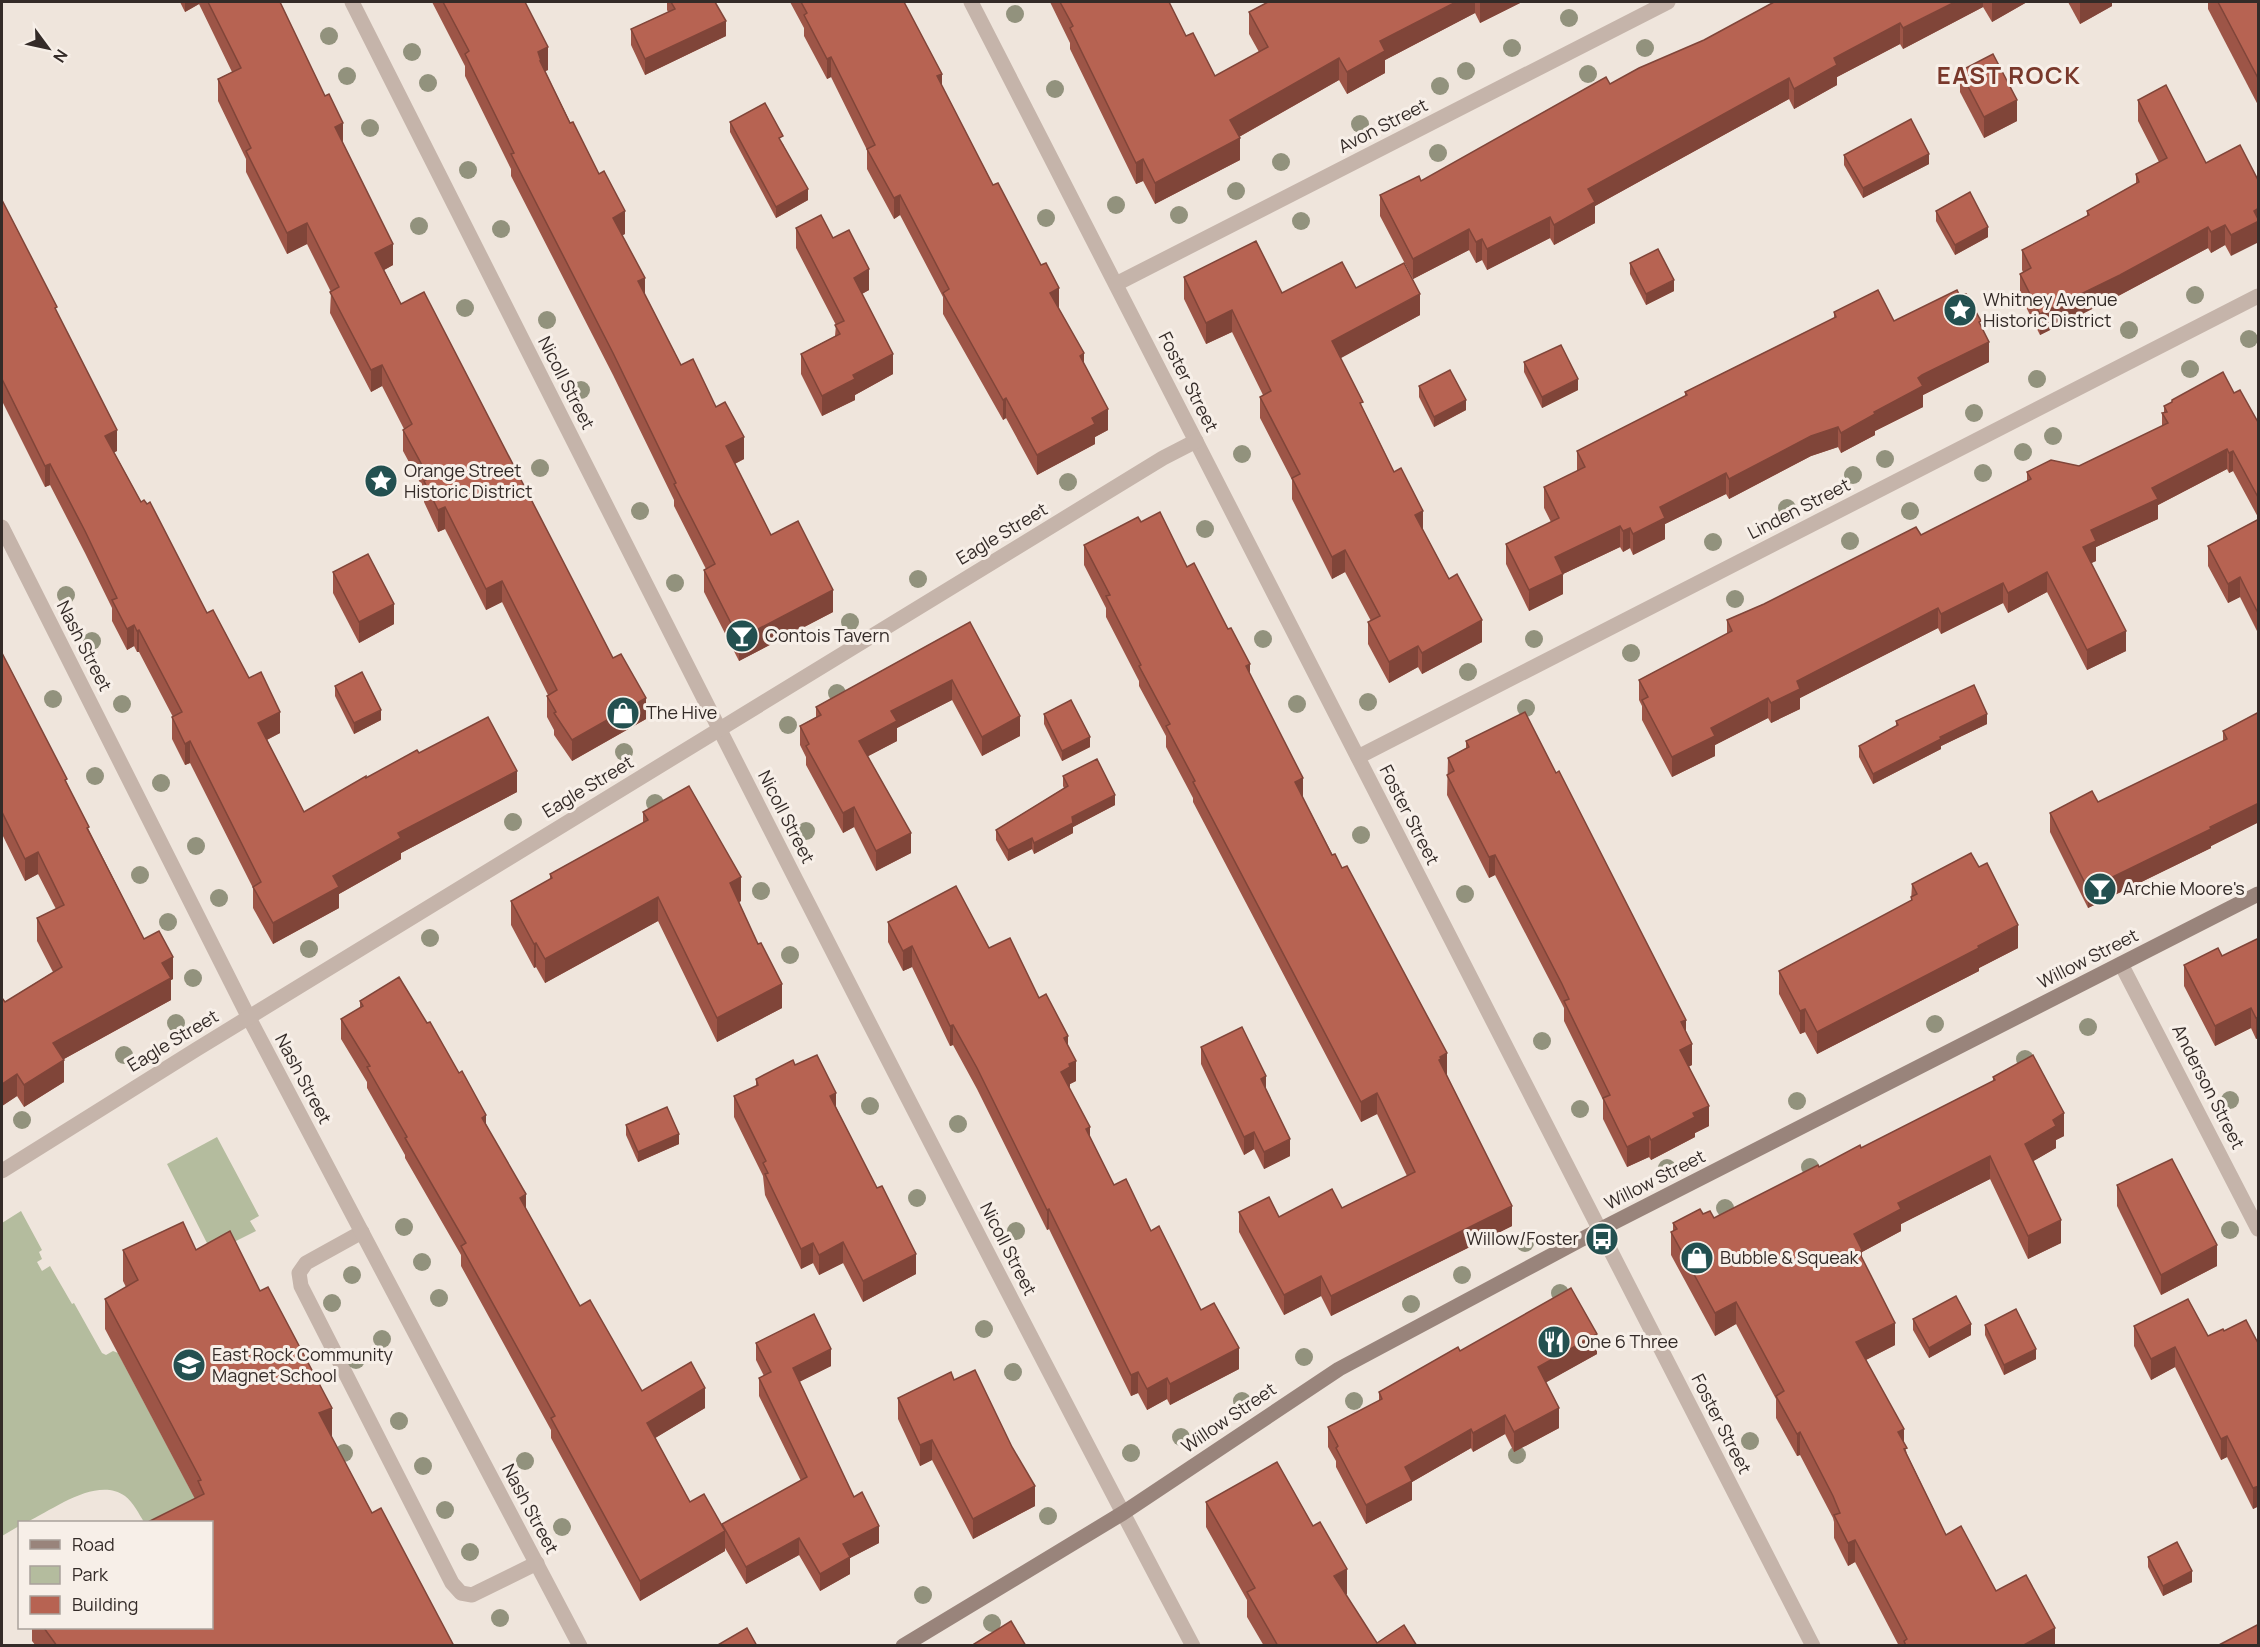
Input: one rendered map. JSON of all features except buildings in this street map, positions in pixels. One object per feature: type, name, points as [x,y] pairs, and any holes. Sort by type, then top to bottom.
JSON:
[{"type":"main road","name":"Willow Street","points":[[903,1646],[1123,1513],[1339,1369],[1599,1230],[2259,894]]},
{"type":"street","name":"Nicoll Street","points":[[352,2],[719,730],[1193,1646]]},
{"type":"street","name":"Foster Street","points":[[971,2],[1813,1646]]},
{"type":"street","name":"Avon Street","points":[[1116,284],[1668,2]]},
{"type":"street","name":"Linden Street","points":[[1358,757],[2259,296]]},
{"type":"street","name":"Eagle Street","points":[[2,1171],[1163,458],[1196,441]]},
{"type":"street","name":"Nash Street","points":[[2,526],[249,1018],[580,1646]]},
{"type":"street","name":"Anderson Street","points":[[2121,964],[2259,1229]]},
{"type":"street","points":[[362,1232],[306,1263],[299,1273],[301,1286],[452,1583],[461,1593],[472,1595],[537,1563]]},
{"type":"green space","points":[[217,1137],[259,1216],[250,1221],[256,1231],[212,1253],[167,1164]]},
{"type":"green space","points":[[21,1211],[42,1250],[39,1252],[42,1259],[37,1262],[42,1271],[50,1266],[102,1353],[106,1355],[113,1351],[118,1353],[198,1504],[180,1521],[143,1521],[125,1496],[114,1491],[102,1490],[76,1497],[29,1521],[18,1521],[18,1527],[2,1536],[2,1223]]},
{"type":"place","name":"Whitney Avenue Historic District","points":[[1960,310]]},
{"type":"place","name":"Orange Street Historic District","points":[[381,481]]},
{"type":"place","name":"Contois Tavern","points":[[742,636]]},
{"type":"place","name":"The Hive","points":[[623,713]]},
{"type":"place","name":"Archie Moore's","points":[[2100,889]]},
{"type":"place","name":"Willow/Foster","points":[[1602,1239]]},
{"type":"place","name":"Bubble & Squeak","points":[[1697,1258]]},
{"type":"place","name":"One 6 Three","points":[[1554,1342]]},
{"type":"place","name":"East Rock Community Magnet School","points":[[189,1365]]},
{"type":"district","name":"EAST ROCK","points":[[2009,76]]}]
